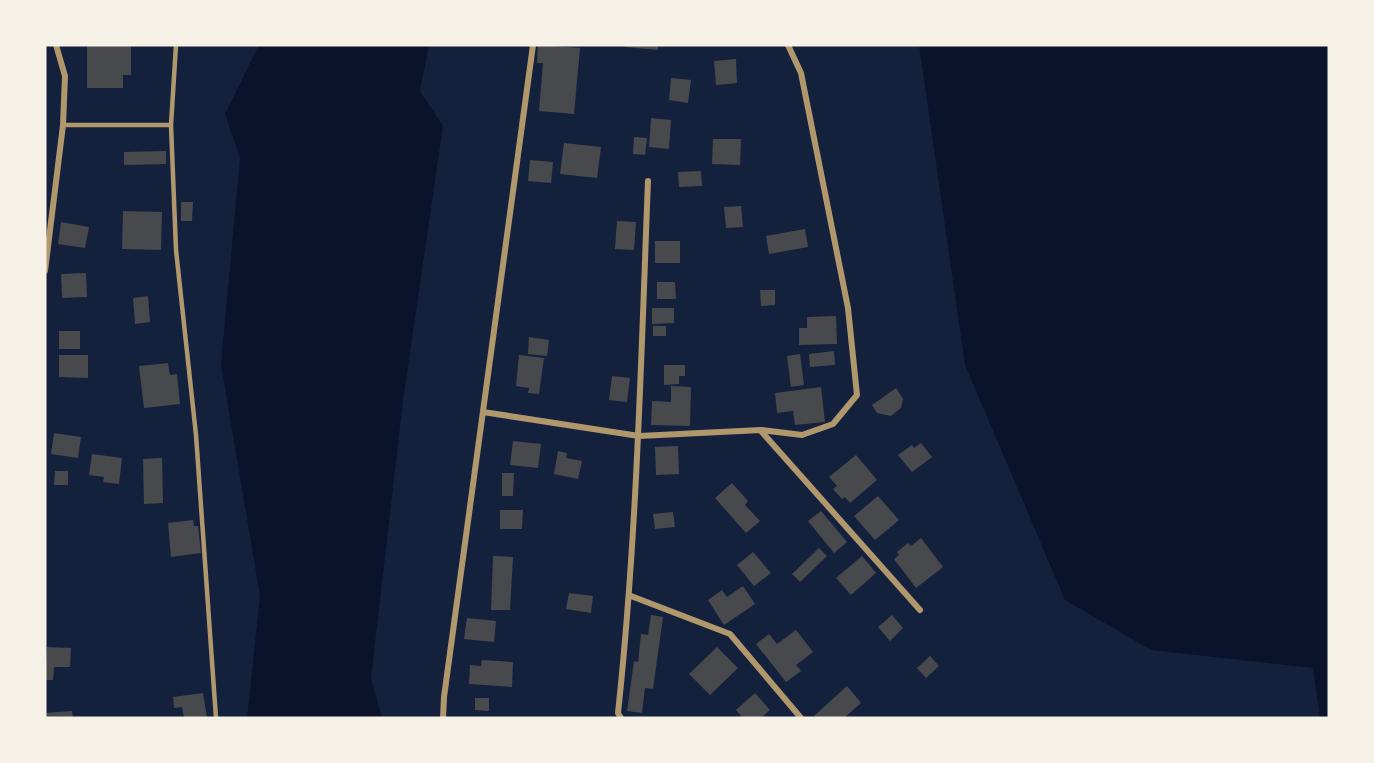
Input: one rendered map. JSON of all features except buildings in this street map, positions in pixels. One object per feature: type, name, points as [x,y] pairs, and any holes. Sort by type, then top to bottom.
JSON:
[{"type":"street","points":[[45,271],[63,125],[65,76],[56,45]]},
{"type":"street","points":[[443,718],[533,45]]},
{"type":"street","points":[[483,412],[639,436],[761,430],[802,435],[833,424],[857,395],[848,308],[804,84],[788,45]]},
{"type":"street","points":[[621,718],[618,713],[631,596],[648,181]]},
{"type":"street","points":[[761,430],[920,610]]},
{"type":"street","points":[[631,596],[730,634],[801,718]]},
{"type":"lane","points":[[176,45],[171,125],[176,250],[196,435],[216,718]]},
{"type":"lane","points":[[63,125],[171,125]]},
{"type":"water","points":[[259,45],[429,45],[420,91],[443,126],[403,401],[371,678],[382,718],[247,718],[260,596],[221,364],[240,158],[225,114]]},
{"type":"water","points":[[919,45],[1329,45],[1329,718],[1320,718],[1313,668],[1151,650],[1065,600],[965,365]]}]
